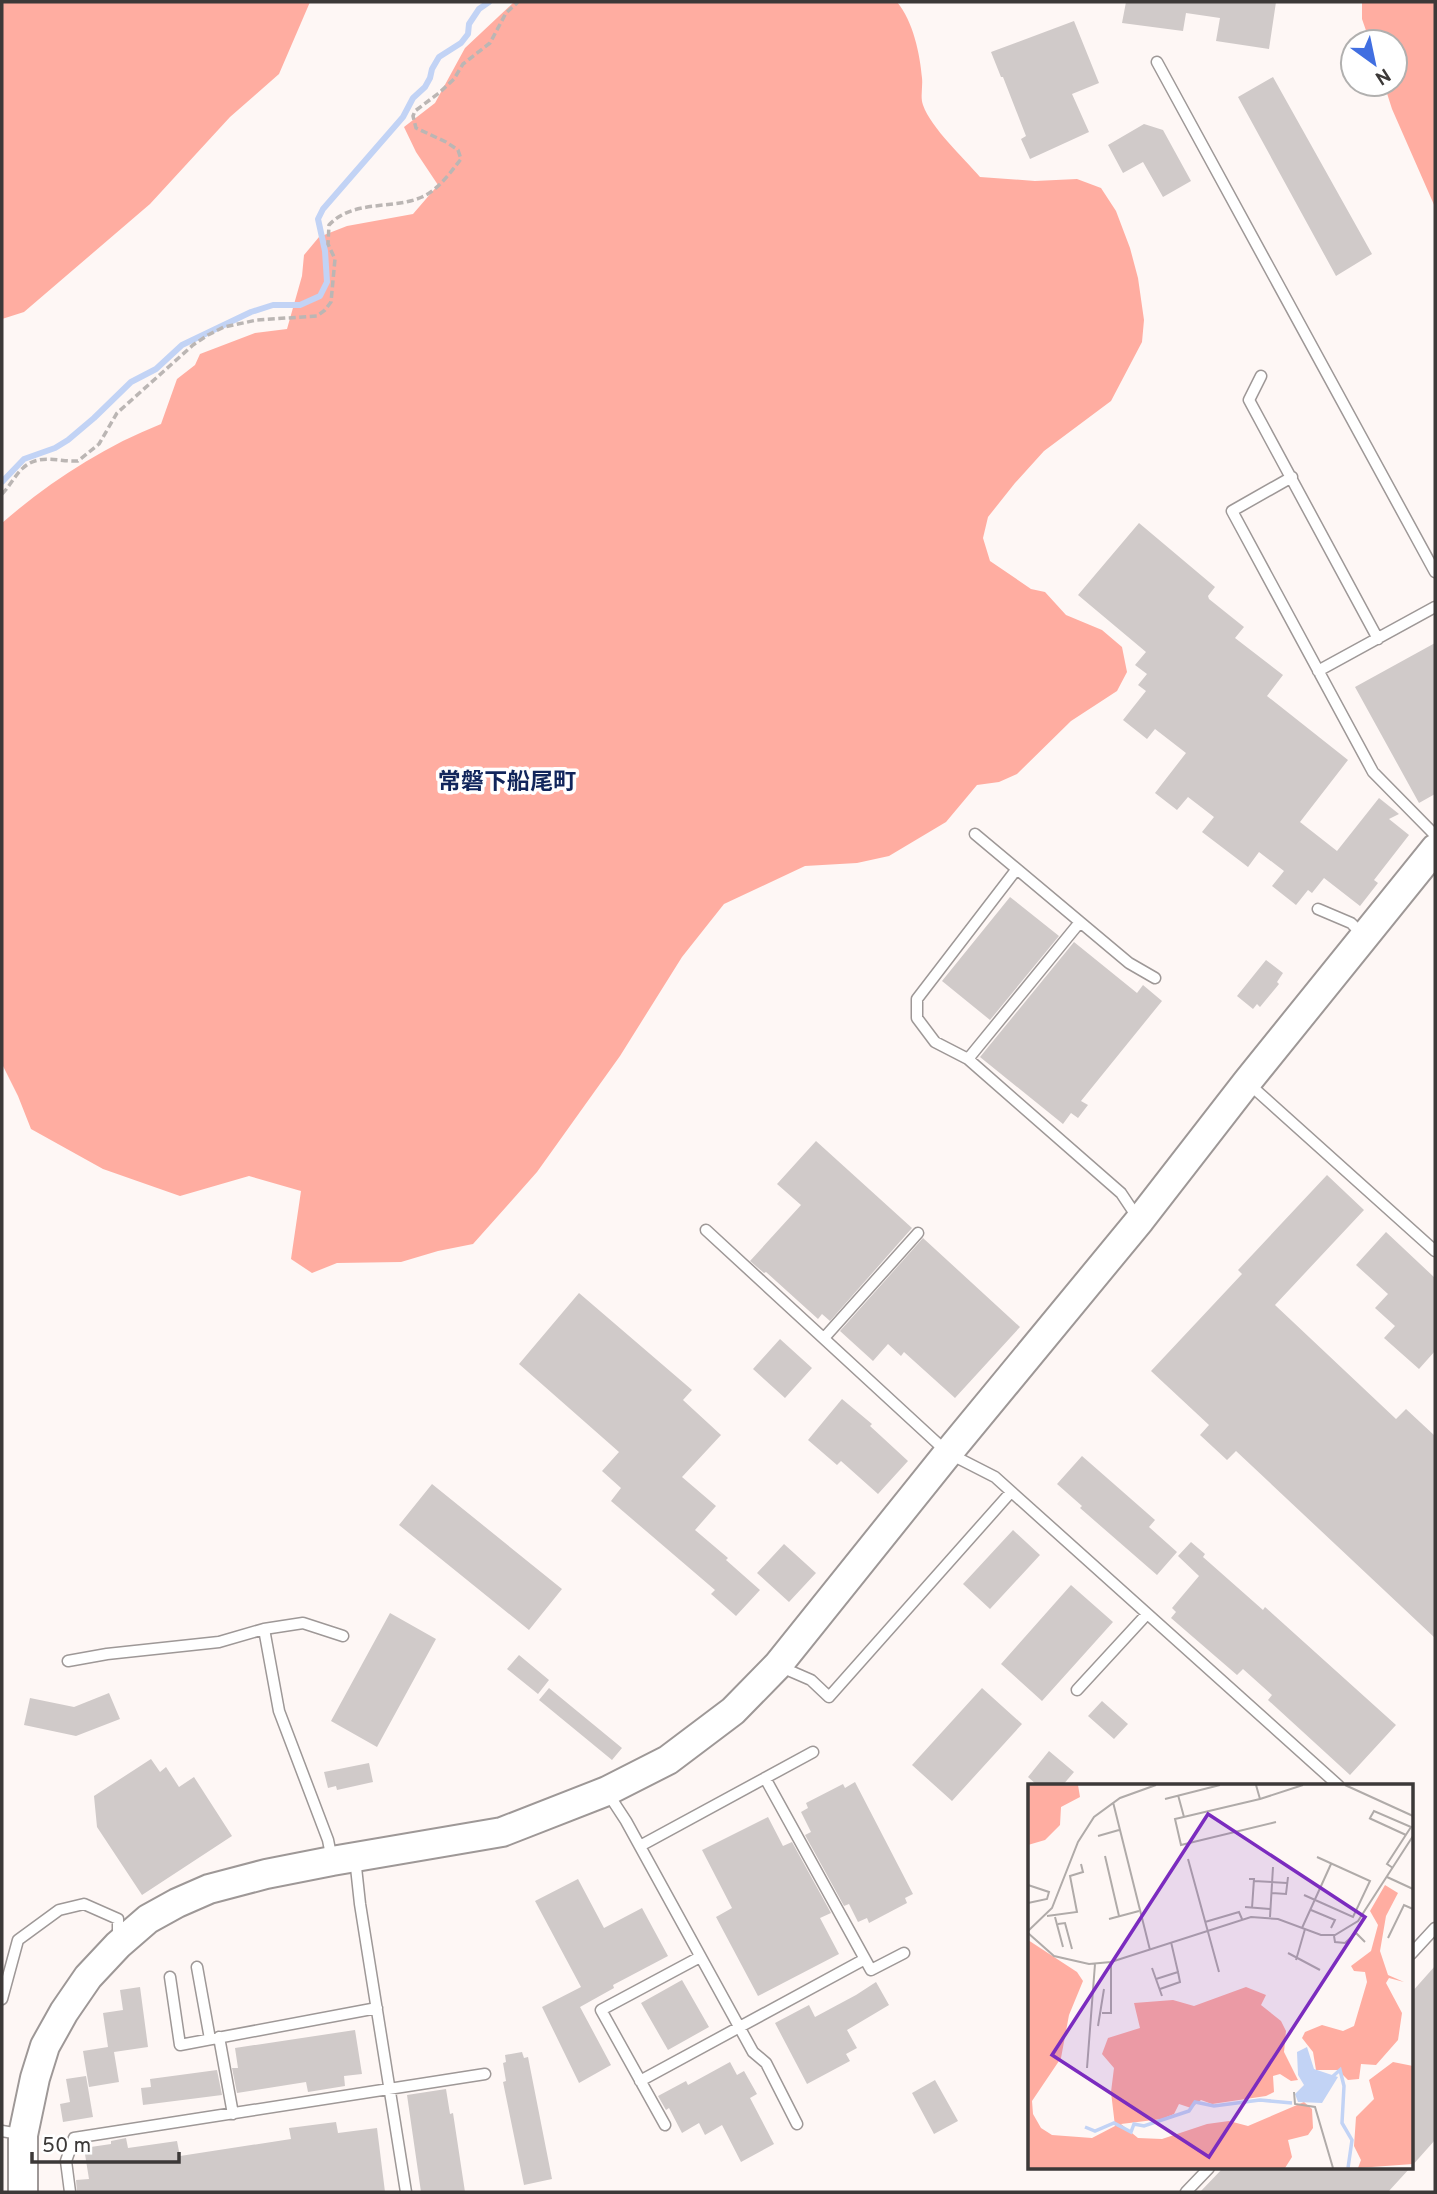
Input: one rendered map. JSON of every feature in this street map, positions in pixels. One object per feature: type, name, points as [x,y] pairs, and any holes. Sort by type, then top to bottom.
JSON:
[{"type":"street","points":[[23,2192],[12,2133],[45,2046],[82,1986],[118,1945],[148,1919],[209,1889],[344,1859],[502,1832],[607,1791],[668,1760],[733,1710],[778,1665],[948,1452],[1140,1220],[1247,1082],[1435,849]]},
{"type":"lane","points":[[1157,62],[1435,572]]},
{"type":"lane","points":[[1261,376],[1249,400],[1378,639]]},
{"type":"lane","points":[[1292,477],[1232,511],[1373,772],[1435,835]]},
{"type":"lane","points":[[1318,671],[1435,607]]},
{"type":"lane","points":[[975,834],[1129,963],[1155,978]]},
{"type":"lane","points":[[1016,870],[917,999],[917,1018],[935,1042],[968,1059],[1121,1193],[1140,1220]]},
{"type":"lane","points":[[1318,909],[1351,923],[1364,937]]},
{"type":"lane","points":[[968,1059],[1080,922]]},
{"type":"lane","points":[[1247,1082],[1435,1251]]},
{"type":"lane","points":[[706,1230],[948,1452],[995,1477],[1337,1784]]},
{"type":"lane","points":[[824,1338],[918,1233]]},
{"type":"lane","points":[[778,1665],[811,1681],[829,1697],[1011,1492]]},
{"type":"lane","points":[[1077,1690],[1147,1614]]},
{"type":"lane","points":[[68,1661],[219,1642],[264,1629],[303,1623],[343,1636]]},
{"type":"lane","points":[[264,1629],[279,1711],[328,1840],[344,1859],[377,2008],[406,2192]]},
{"type":"lane","points":[[639,1846],[813,1752]]},
{"type":"lane","points":[[765,1778],[871,1970],[904,1953]]},
{"type":"lane","points":[[607,1791],[753,2052],[766,2063],[797,2124]]},
{"type":"lane","points":[[2,1999],[18,1940],[59,1910],[84,1904],[118,1919],[118,1945]]},
{"type":"lane","points":[[1412,1953],[1435,1928]]},
{"type":"lane","points":[[665,2125],[601,2010],[700,1957]]},
{"type":"lane","points":[[640,2081],[864,1959]]},
{"type":"lane","points":[[197,1967],[233,2113]]},
{"type":"lane","points":[[170,1977],[180,2045],[377,2008]]},
{"type":"lane","points":[[70,2192],[66,2161],[74,2138],[485,2074]]},
{"type":"lane","points":[[1186,2192],[1207,2170]]},
{"type":"path","points":[[2,494],[24,467],[33,461],[78,461],[93,450],[117,413],[192,345],[208,335],[224,327],[257,320],[317,316],[325,310],[331,302],[335,259],[328,244],[329,225],[341,216],[359,209],[424,196],[447,177],[460,159],[458,150],[416,128],[413,116],[415,111],[439,93],[454,79],[463,64],[490,43],[506,13],[518,2]]},
{"type":"shaded area","points":[[2,2],[310,2],[279,74],[230,117],[150,204],[24,312],[2,319]]},
{"type":"shaded area","points":[[514,2],[897,2],[915,38],[921,69],[922,102],[927,114],[940,133],[980,177],[1035,181],[1077,179],[1101,188],[1116,211],[1138,278],[1144,320],[1142,342],[1111,401],[1044,451],[988,517],[983,538],[990,561],[1031,589],[1045,592],[1066,615],[1102,630],[1122,647],[1127,672],[1117,691],[1071,721],[1017,774],[999,782],[977,785],[946,822],[889,856],[857,863],[805,866],[724,904],[682,957],[620,1056],[537,1172],[473,1244],[401,1262],[337,1263],[312,1273],[291,1259],[301,1191],[249,1176],[180,1196],[103,1169],[31,1129],[2,1064],[2,523],[77,467],[118,443],[161,424],[177,379],[195,365],[200,354],[255,333],[287,329],[302,276],[304,255],[319,237],[347,226],[413,214],[438,185],[416,152],[404,127],[435,103],[465,48]]},
{"type":"shaded area","points":[[1362,2],[1435,2],[1435,207],[1388,98],[1409,98],[1409,28],[1365,28]]},
{"type":"building","points":[[1126,2],[1276,2],[1269,49],[1216,41],[1220,18],[1186,13],[1183,31],[1122,23]]},
{"type":"building","points":[[1074,21],[1099,83],[1072,94],[1089,132],[1030,159],[1021,139],[1026,136],[991,52]]},
{"type":"building","points":[[1273,77],[1372,254],[1336,276],[1238,97]]},
{"type":"building","points":[[1144,124],[1163,130],[1191,181],[1163,197],[1143,162],[1123,173],[1108,145]]},
{"type":"building","points":[[1139,523],[1215,587],[1208,596],[1209,599],[1244,627],[1235,638],[1283,675],[1267,696],[1348,760],[1300,822],[1337,851],[1379,798],[1399,814],[1389,819],[1409,835],[1374,880],[1378,883],[1360,906],[1324,878],[1312,893],[1308,890],[1296,905],[1272,886],[1284,871],[1259,852],[1248,867],[1202,832],[1214,817],[1188,797],[1177,810],[1155,793],[1186,753],[1155,729],[1147,739],[1123,720],[1146,691],[1138,685],[1147,674],[1135,665],[1146,652],[1078,595]]},
{"type":"building","points":[[1435,643],[1435,794],[1419,803],[1355,687]]},
{"type":"building","points":[[1010,897],[1059,936],[990,1020],[942,981]]},
{"type":"building","points":[[1074,942],[1137,993],[1143,985],[1162,1001],[1081,1101],[1088,1105],[1078,1118],[1071,1113],[1063,1124],[980,1057]]},
{"type":"building","points":[[1266,960],[1283,973],[1277,982],[1279,984],[1260,1007],[1257,1004],[1253,1009],[1237,996]]},
{"type":"building","points":[[816,1141],[912,1228],[830,1321],[822,1314],[818,1319],[750,1261],[801,1205],[777,1184]]},
{"type":"building","points":[[1327,1175],[1364,1210],[1275,1305],[1396,1419],[1406,1409],[1435,1436],[1435,1638],[1236,1451],[1227,1460],[1200,1435],[1209,1425],[1151,1371],[1242,1274],[1238,1270]]},
{"type":"building","points":[[1386,1232],[1435,1278],[1435,1351],[1419,1369],[1384,1338],[1395,1326],[1375,1308],[1388,1294],[1356,1265]]},
{"type":"building","points":[[923,1238],[1020,1327],[955,1398],[904,1352],[901,1356],[888,1344],[873,1361],[840,1331]]},
{"type":"building","points":[[579,1293],[692,1390],[683,1400],[721,1435],[682,1477],[716,1506],[695,1530],[760,1590],[736,1616],[711,1594],[715,1590],[611,1501],[621,1488],[602,1471],[619,1452],[519,1364]]},
{"type":"building","points":[[780,1339],[812,1368],[785,1398],[753,1369]]},
{"type":"building","points":[[842,1399],[872,1424],[870,1426],[908,1461],[878,1494],[841,1461],[837,1465],[808,1440]]},
{"type":"building","points":[[1082,1456],[1155,1520],[1149,1527],[1177,1552],[1157,1575],[1080,1508],[1082,1506],[1057,1484]]},
{"type":"building","points":[[432,1484],[562,1589],[529,1630],[399,1525]]},
{"type":"building","points":[[1013,1530],[1040,1555],[990,1609],[963,1584]]},
{"type":"building","points":[[1191,1542],[1205,1554],[1203,1557],[1263,1610],[1265,1607],[1396,1725],[1350,1775],[1268,1700],[1272,1695],[1243,1669],[1237,1675],[1171,1618],[1176,1612],[1172,1608],[1199,1576],[1178,1556]]},
{"type":"building","points":[[784,1544],[816,1573],[789,1602],[757,1573]]},
{"type":"building","points":[[1071,1585],[1113,1622],[1042,1701],[1001,1664]]},
{"type":"building","points":[[390,1613],[436,1639],[377,1747],[331,1721]]},
{"type":"building","points":[[519,1655],[549,1680],[538,1694],[507,1669]]},
{"type":"building","points":[[549,1688],[622,1748],[612,1760],[539,1700]]},
{"type":"building","points":[[982,1688],[1022,1724],[952,1801],[912,1765]]},
{"type":"building","points":[[109,1693],[120,1719],[76,1736],[24,1725],[30,1698],[74,1707]]},
{"type":"building","points":[[1102,1701],[1128,1724],[1114,1739],[1088,1716]]},
{"type":"building","points":[[1049,1751],[1074,1772],[1064,1784],[1036,1784],[1028,1777]]},
{"type":"building","points":[[151,1759],[160,1772],[166,1767],[179,1787],[194,1777],[232,1836],[142,1895],[97,1827],[94,1796]]},
{"type":"building","points":[[369,1763],[373,1782],[337,1790],[336,1786],[328,1788],[324,1772]]},
{"type":"building","points":[[855,1782],[913,1894],[905,1898],[907,1903],[869,1923],[867,1918],[858,1922],[849,1904],[844,1906],[805,1835],[811,1832],[801,1812],[808,1808],[806,1803],[843,1784],[845,1788]]},
{"type":"building","points":[[768,1817],[783,1846],[792,1842],[831,1913],[820,1918],[839,1954],[758,1996],[716,1917],[732,1908],[702,1850]]},
{"type":"building","points":[[578,1879],[604,1928],[642,1908],[668,1956],[613,1985],[614,1988],[580,2007],[611,2065],[579,2083],[542,2007],[581,1987],[535,1901]]},
{"type":"building","points":[[1435,1966],[1435,2140],[1412,2166],[1412,1992]]},
{"type":"building","points":[[682,1980],[709,2027],[668,2050],[641,2003]]},
{"type":"building","points":[[876,1982],[889,2005],[847,2030],[857,2048],[846,2054],[850,2061],[807,2084],[775,2023],[809,2005],[815,2017]]},
{"type":"building","points":[[140,1987],[148,2047],[114,2052],[119,2082],[89,2087],[83,2051],[108,2047],[103,2013],[123,2010],[120,1990]]},
{"type":"building","points":[[355,2030],[362,2074],[344,2076],[345,2086],[308,2092],[306,2082],[237,2093],[232,2068],[238,2068],[235,2048]]},
{"type":"building","points":[[522,2052],[524,2058],[528,2057],[552,2179],[524,2185],[503,2082],[506,2081],[503,2063],[506,2062],[505,2055]]},
{"type":"building","points":[[730,2062],[737,2075],[744,2071],[757,2094],[750,2098],[774,2144],[741,2162],[722,2125],[705,2135],[699,2123],[682,2133],[669,2108],[666,2110],[658,2096],[686,2081],[688,2085]]},
{"type":"building","points":[[217,2070],[222,2095],[143,2105],[141,2088],[151,2087],[150,2079]]},
{"type":"building","points":[[86,2076],[93,2117],[63,2122],[60,2104],[70,2102],[66,2079]]},
{"type":"building","points":[[935,2080],[958,2121],[934,2134],[912,2093]]},
{"type":"building","points":[[446,2089],[450,2114],[453,2113],[465,2192],[421,2192],[407,2095]]},
{"type":"building","points":[[336,2122],[338,2133],[377,2128],[385,2192],[77,2192],[76,2180],[89,2179],[84,2148],[111,2144],[111,2141],[126,2138],[128,2148],[177,2141],[180,2156],[291,2139],[289,2128]]},
{"type":"building","points":[[1221,2170],[1408,2170],[1388,2192],[1200,2192]]},
{"type":"waterway","points":[[2,482],[24,459],[55,448],[68,440],[131,382],[156,369],[182,345],[251,312],[273,305],[300,305],[320,296],[327,282],[325,251],[318,219],[323,209],[403,117],[413,98],[425,87],[439,57],[461,43],[479,9],[489,2]]},
{"type":"district","name":"常磐下船尾町","points":[[507,783]]}]
